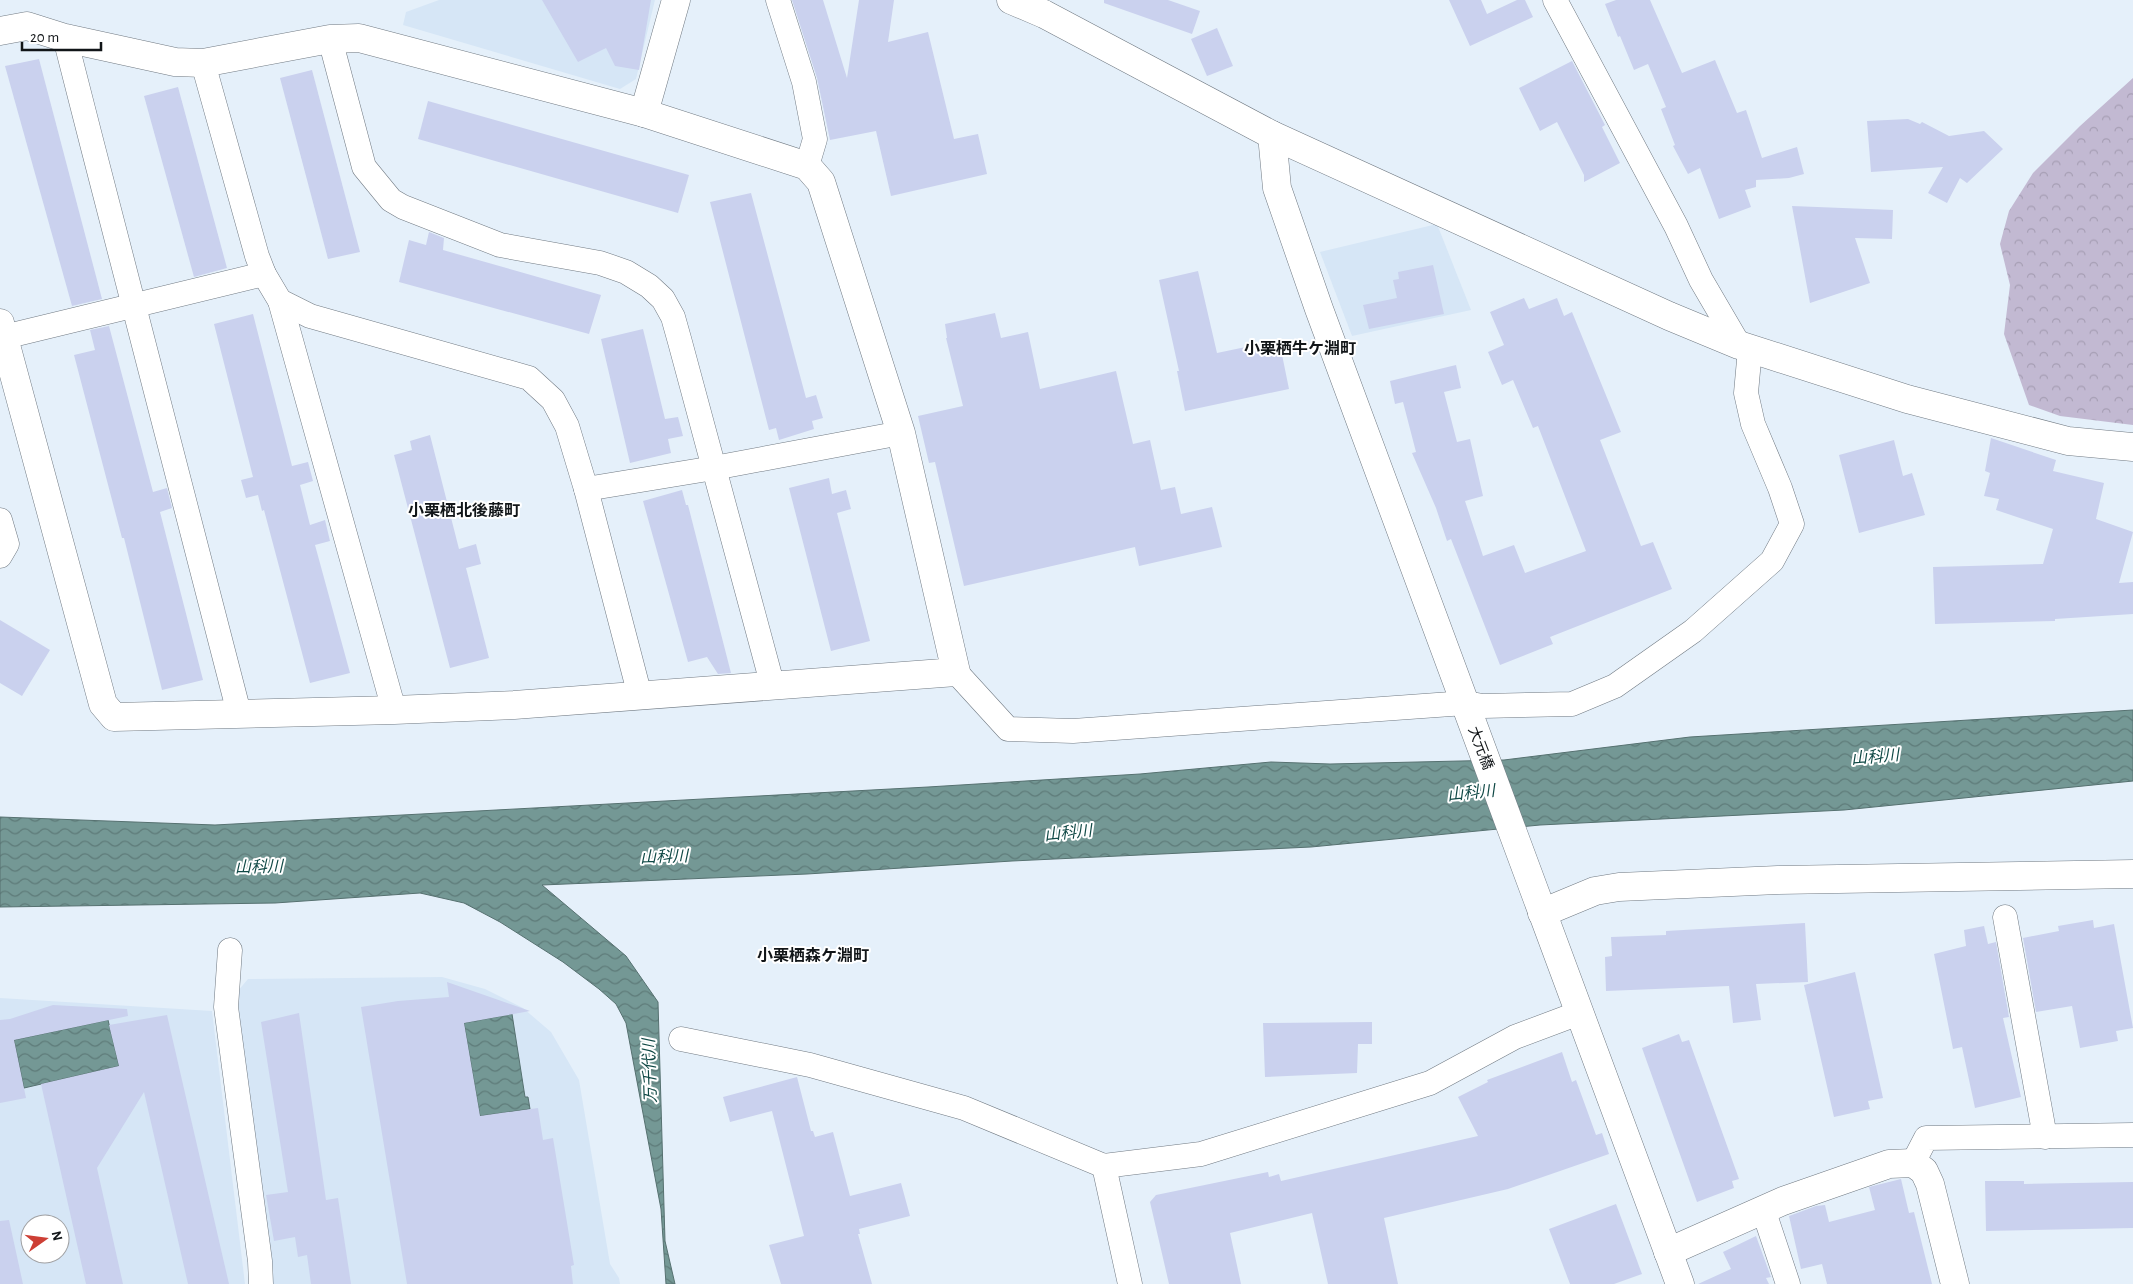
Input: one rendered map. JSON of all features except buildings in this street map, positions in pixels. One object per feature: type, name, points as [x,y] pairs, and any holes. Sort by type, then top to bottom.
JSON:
[{"type":"street","points":[[644,113],[676,0]]},
{"type":"street","points":[[778,0],[804,82],[815,139],[807,166]]},
{"type":"street","points":[[1011,0],[1044,14],[1272,135],[1669,316],[1745,347],[1907,399],[2068,441],[2133,448]]},
{"type":"street","points":[[0,31],[28,26],[65,38],[175,62],[203,63],[330,39],[359,38],[644,113],[807,166],[821,182],[901,433],[956,672],[1008,729],[1073,731],[1467,710],[1483,706],[1572,704],[1616,686],[1693,631],[1772,561],[1792,524],[1780,488],[1754,424],[1746,393],[1745,347],[1701,280],[1676,226],[1558,1]]},
{"type":"street","points":[[65,38],[133,307],[187,504],[239,712]]},
{"type":"street","points":[[330,39],[364,167],[391,200],[403,207],[500,245],[600,262],[626,272],[649,286],[663,299],[673,317],[773,687]]},
{"type":"street","points":[[203,63],[257,256],[264,274],[280,301],[394,710]]},
{"type":"street","name":"大元橋","points":[[1272,135],[1277,188],[1323,319],[1680,1284]]},
{"type":"street","points":[[264,274],[133,307],[2,330],[103,704],[114,716],[394,710],[514,705],[956,672]]},
{"type":"street","points":[[280,301],[310,316],[529,378],[553,400],[567,426],[586,489],[640,696]]},
{"type":"street","points":[[586,489],[714,468],[901,433]]},
{"type":"street","points":[[0,520],[7,544],[0,556]]},
{"type":"street","points":[[1542,913],[1595,891],[1619,887],[1788,880],[2133,874]]},
{"type":"street","points":[[2005,917],[2045,1136]]},
{"type":"street","points":[[230,950],[226,1007],[260,1261],[260,1284]]},
{"type":"street","points":[[681,1039],[810,1065],[964,1108],[1104,1166],[1201,1154],[1430,1083],[1515,1037],[1579,1014]]},
{"type":"street","points":[[1914,1163],[1926,1138],[2133,1135]]},
{"type":"street","points":[[1668,1252],[1763,1209],[1889,1164],[1914,1163],[1924,1171],[1930,1184],[1955,1284]]},
{"type":"street","points":[[1104,1166],[1130,1284]]},
{"type":"street","points":[[1763,1209],[1788,1284]]},
{"type":"shaded area","points":[[439,0],[655,0],[636,79],[620,89],[403,25],[406,12]]},
{"type":"shaded area","points":[[1437,224],[1471,310],[1352,336],[1320,252]]},
{"type":"shaded area","points":[[442,977],[485,989],[523,1008],[551,1032],[579,1080],[610,1264],[619,1278],[620,1284],[271,1284],[258,1191],[237,992],[248,979]]},
{"type":"shaded area","points":[[0,998],[212,1011],[245,1284],[0,1284]]},
{"type":"green space","points":[[2133,78],[2133,425],[2060,416],[2029,405],[2004,334],[2010,285],[2000,244],[2009,211],[2033,173],[2080,126]]},
{"type":"water","points":[[2133,710],[2133,781],[1844,810],[1540,825],[1311,847],[1012,861],[807,874],[542,885],[626,956],[658,1002],[665,1241],[675,1284],[666,1284],[661,1209],[626,1023],[616,1004],[599,989],[563,962],[500,922],[464,903],[420,893],[275,903],[0,907],[0,817],[215,825],[928,787],[1140,774],[1271,762],[1330,764],[1504,760],[1690,737]]},
{"type":"water","points":[[512,1014],[525,1097],[528,1097],[530,1109],[480,1116],[464,1023]]},
{"type":"water","points":[[108,1020],[119,1066],[24,1088],[14,1040]]},
{"type":"district","name":"小栗栖牛ケ淵町","points":[[1300,348]]},
{"type":"district","name":"小栗栖北後藤町","points":[[464,510]]},
{"type":"district","name":"小栗栖森ケ淵町","points":[[813,955]]},
{"type":"water label","name":"山科川","points":[[1875,756]]},
{"type":"water label","name":"山科川","points":[[1471,792]]},
{"type":"water label","name":"山科川","points":[[1068,832]]},
{"type":"water label","name":"山科川","points":[[664,856]]},
{"type":"water label","name":"山科川","points":[[259,866]]},
{"type":"water label","name":"万千代川","points":[[649,1071]]}]
